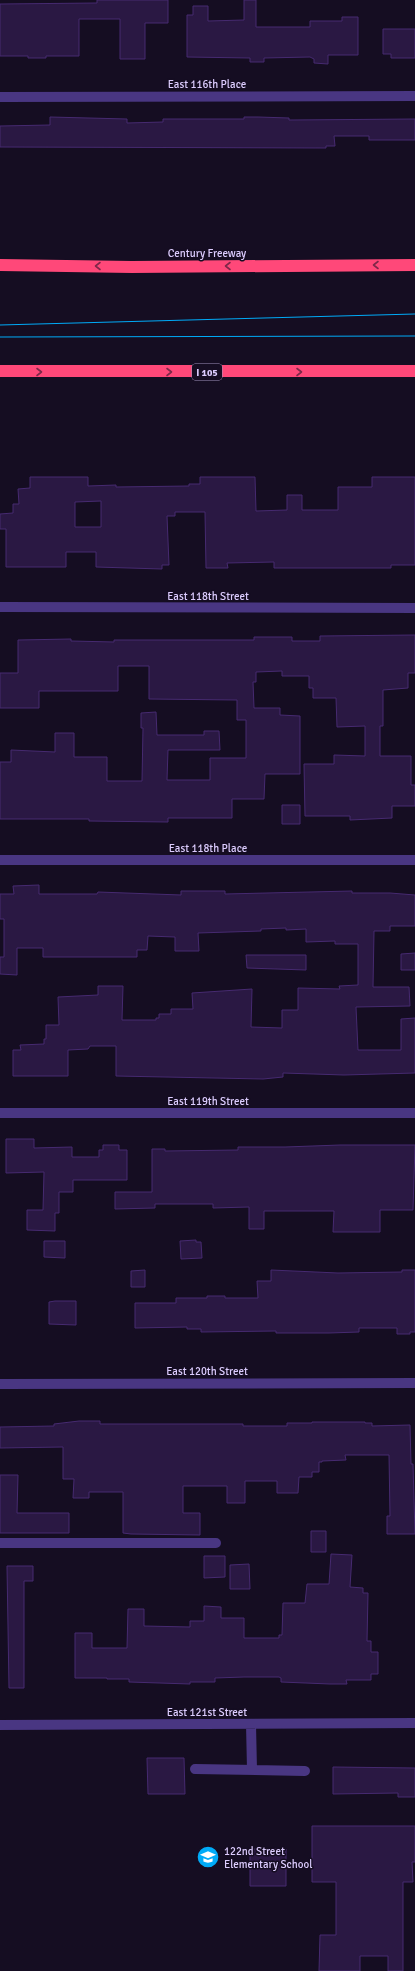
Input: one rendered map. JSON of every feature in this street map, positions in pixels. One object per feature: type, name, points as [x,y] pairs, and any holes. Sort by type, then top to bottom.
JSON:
[{"type":"highway","name":"Century Freeway","points":[[0,265],[140,267],[415,265]]},
{"type":"highway","name":"I 105","points":[[0,371],[415,371]]},
{"type":"street","name":"East 116th Place","points":[[0,97],[415,96]]},
{"type":"street","name":"East 118th Street","points":[[0,607],[415,608]]},
{"type":"street","name":"East 118th Place","points":[[0,860],[415,860]]},
{"type":"street","name":"East 119th Street","points":[[0,1113],[415,1113]]},
{"type":"street","name":"East 120th Street","points":[[0,1384],[415,1383]]},
{"type":"street","points":[[0,1543],[216,1543]]},
{"type":"street","name":"East 121st Street","points":[[0,1725],[415,1723]]},
{"type":"street","points":[[251,1724],[252,1770]]},
{"type":"street","points":[[195,1769],[305,1771]]},
{"type":"building","points":[[97,0],[168,0],[168,23],[145,23],[145,59],[120,59],[120,19],[79,19],[79,56],[46,56],[46,58],[28,58],[28,56],[0,56],[0,4],[97,3]]},
{"type":"building","points":[[244,0],[256,0],[256,27],[310,27],[310,21],[342,21],[342,17],[358,17],[358,55],[328,55],[328,64],[314,63],[314,59],[310,57],[264,58],[264,62],[250,62],[250,58],[187,57],[187,15],[193,15],[193,6],[208,6],[208,21],[244,20]]},
{"type":"building","points":[[383,29],[415,29],[415,58],[391,58],[391,54],[383,54]]},
{"type":"building","points":[[50,117],[127,119],[127,123],[163,122],[163,119],[244,119],[244,117],[289,118],[289,120],[415,119],[415,140],[369,140],[369,136],[334,136],[335,146],[326,146],[326,148],[0,147],[0,126],[50,125]]},
{"type":"building","points":[[30,477],[88,477],[88,486],[116,485],[116,487],[189,486],[189,484],[200,484],[200,477],[255,477],[256,511],[287,510],[287,495],[302,495],[302,510],[338,510],[338,487],[372,487],[372,477],[415,477],[415,565],[391,565],[391,568],[274,568],[274,562],[227,563],[228,568],[206,568],[205,512],[175,512],[175,516],[167,516],[169,565],[162,565],[162,569],[96,567],[96,552],[66,552],[66,567],[6,567],[6,529],[0,529],[0,514],[13,513],[13,504],[19,504],[18,489],[30,488]],"holes":[[[101,501],[101,527],[75,527],[75,502]]]},
{"type":"building","points":[[415,635],[415,673],[408,673],[408,688],[383,690],[383,726],[380,726],[380,756],[411,756],[411,785],[415,785],[415,806],[392,806],[392,818],[350,820],[350,816],[305,816],[304,764],[334,764],[334,755],[365,756],[365,726],[337,727],[336,698],[313,698],[313,688],[309,688],[309,676],[282,676],[282,671],[256,672],[256,682],[253,682],[254,708],[280,708],[280,715],[300,716],[300,774],[265,774],[264,799],[232,799],[232,818],[168,818],[168,822],[89,821],[89,819],[0,819],[0,762],[11,762],[11,750],[55,752],[55,733],[74,733],[74,757],[107,757],[107,781],[142,781],[143,728],[141,728],[141,713],[156,712],[157,735],[204,735],[204,731],[219,731],[220,750],[168,750],[167,780],[210,780],[210,758],[246,758],[246,720],[237,720],[237,700],[149,699],[149,666],[118,666],[118,691],[39,691],[39,708],[0,708],[0,673],[18,673],[18,640],[71,639],[71,641],[114,642],[114,640],[254,640],[254,637],[292,637],[292,641],[320,641],[320,636]]},
{"type":"building","points":[[282,805],[300,805],[300,824],[282,824]]},
{"type":"building","points":[[39,885],[39,894],[97,894],[98,892],[181,895],[181,891],[225,891],[225,894],[352,891],[352,893],[390,893],[415,895],[415,926],[390,926],[390,931],[374,931],[373,987],[409,987],[410,1006],[356,1007],[358,1050],[401,1050],[401,1019],[415,1018],[415,1073],[344,1075],[283,1073],[283,1077],[263,1079],[116,1076],[116,1046],[90,1046],[88,1049],[68,1050],[68,1076],[13,1076],[13,1050],[21,1050],[20,1045],[44,1044],[44,1039],[46,1039],[46,1025],[59,1025],[58,997],[98,995],[98,986],[123,986],[122,1020],[156,1020],[156,1018],[159,1018],[159,1014],[171,1014],[171,1009],[193,1009],[192,993],[252,989],[251,1027],[282,1028],[282,1010],[298,1010],[298,988],[340,989],[339,986],[358,985],[358,944],[335,944],[335,941],[306,942],[306,929],[286,930],[286,928],[261,929],[261,931],[198,933],[199,951],[175,951],[175,937],[148,936],[147,950],[137,950],[137,957],[43,957],[43,948],[17,948],[17,975],[0,974],[0,957],[4,957],[4,919],[0,919],[0,894],[14,894],[13,886]]},
{"type":"building","points":[[415,953],[415,970],[401,970],[401,954]]},
{"type":"building","points":[[246,955],[306,955],[306,970],[247,968]]},
{"type":"building","points":[[6,1139],[34,1139],[34,1148],[72,1147],[72,1157],[99,1157],[99,1150],[103,1150],[103,1145],[119,1145],[119,1150],[127,1150],[127,1180],[73,1180],[73,1192],[59,1192],[59,1213],[55,1213],[55,1231],[27,1230],[27,1210],[43,1210],[44,1172],[6,1173]]},
{"type":"building","points":[[415,1145],[413,1210],[380,1210],[380,1232],[333,1232],[334,1211],[264,1211],[264,1229],[249,1229],[249,1207],[213,1208],[213,1204],[155,1204],[155,1208],[115,1209],[115,1192],[152,1192],[152,1149],[165,1149],[165,1151],[238,1150],[238,1147]]},
{"type":"building","points":[[196,1240],[196,1242],[201,1242],[202,1258],[181,1259],[180,1241]]},
{"type":"building","points":[[44,1241],[65,1241],[65,1258],[44,1257]]},
{"type":"building","points":[[145,1270],[145,1287],[131,1287],[131,1271]]},
{"type":"building","points":[[271,1270],[338,1273],[402,1272],[402,1270],[415,1270],[415,1332],[410,1332],[410,1334],[397,1334],[397,1328],[359,1328],[359,1332],[276,1333],[276,1331],[201,1332],[201,1329],[187,1329],[187,1327],[135,1328],[135,1303],[176,1303],[176,1298],[207,1298],[207,1296],[225,1296],[225,1298],[258,1298],[257,1281],[271,1281]]},
{"type":"building","points":[[76,1301],[76,1325],[49,1324],[49,1302]]},
{"type":"building","points":[[79,1421],[100,1421],[100,1424],[243,1424],[243,1426],[287,1426],[287,1423],[312,1422],[365,1422],[372,1423],[372,1426],[410,1425],[411,1464],[413,1464],[415,1534],[387,1534],[387,1516],[390,1516],[389,1455],[345,1455],[346,1460],[319,1462],[319,1472],[312,1472],[312,1477],[299,1477],[298,1493],[277,1493],[277,1481],[245,1481],[245,1503],[227,1503],[227,1486],[183,1486],[183,1513],[200,1513],[200,1535],[123,1533],[123,1492],[89,1492],[89,1498],[73,1498],[74,1479],[63,1479],[63,1447],[0,1448],[0,1427],[54,1426],[54,1424]]},
{"type":"building","points":[[0,1475],[18,1475],[17,1513],[69,1513],[69,1533],[0,1533]]},
{"type":"building","points":[[311,1531],[326,1531],[326,1552],[311,1552]]},
{"type":"building","points":[[331,1554],[352,1555],[350,1587],[363,1588],[363,1593],[368,1593],[367,1641],[371,1641],[371,1652],[378,1652],[378,1674],[371,1674],[371,1680],[346,1680],[347,1684],[330,1684],[281,1682],[281,1678],[279,1677],[244,1677],[215,1678],[215,1682],[190,1682],[190,1684],[129,1682],[129,1679],[75,1678],[75,1633],[92,1633],[92,1648],[127,1648],[128,1609],[144,1609],[144,1626],[190,1627],[190,1621],[204,1621],[204,1606],[221,1607],[221,1618],[244,1618],[244,1638],[279,1638],[279,1635],[282,1635],[283,1603],[305,1603],[307,1584],[329,1584]]},
{"type":"building","points":[[204,1556],[225,1556],[225,1577],[204,1578]]},
{"type":"building","points":[[249,1564],[250,1589],[230,1589],[230,1565]]},
{"type":"building","points":[[7,1566],[33,1566],[33,1581],[24,1581],[24,1688],[9,1688]]},
{"type":"building","points":[[147,1758],[184,1758],[185,1794],[148,1794]]},
{"type":"building","points":[[333,1767],[415,1768],[415,1797],[398,1797],[398,1793],[333,1794]]},
{"type":"building","points":[[312,1826],[415,1826],[415,1862],[412,1862],[413,1882],[403,1882],[403,1971],[388,1971],[388,1956],[360,1956],[360,1971],[319,1971],[320,1935],[336,1935],[336,1882],[312,1882]]},
{"type":"building","points":[[250,1849],[286,1849],[286,1886],[250,1886]]},
{"type":"tram line","points":[[0,325],[415,314]]},
{"type":"tram line","points":[[0,337],[415,336]]},
{"type":"place","name":"122nd Street Elementary School","points":[[208,1857]]}]
